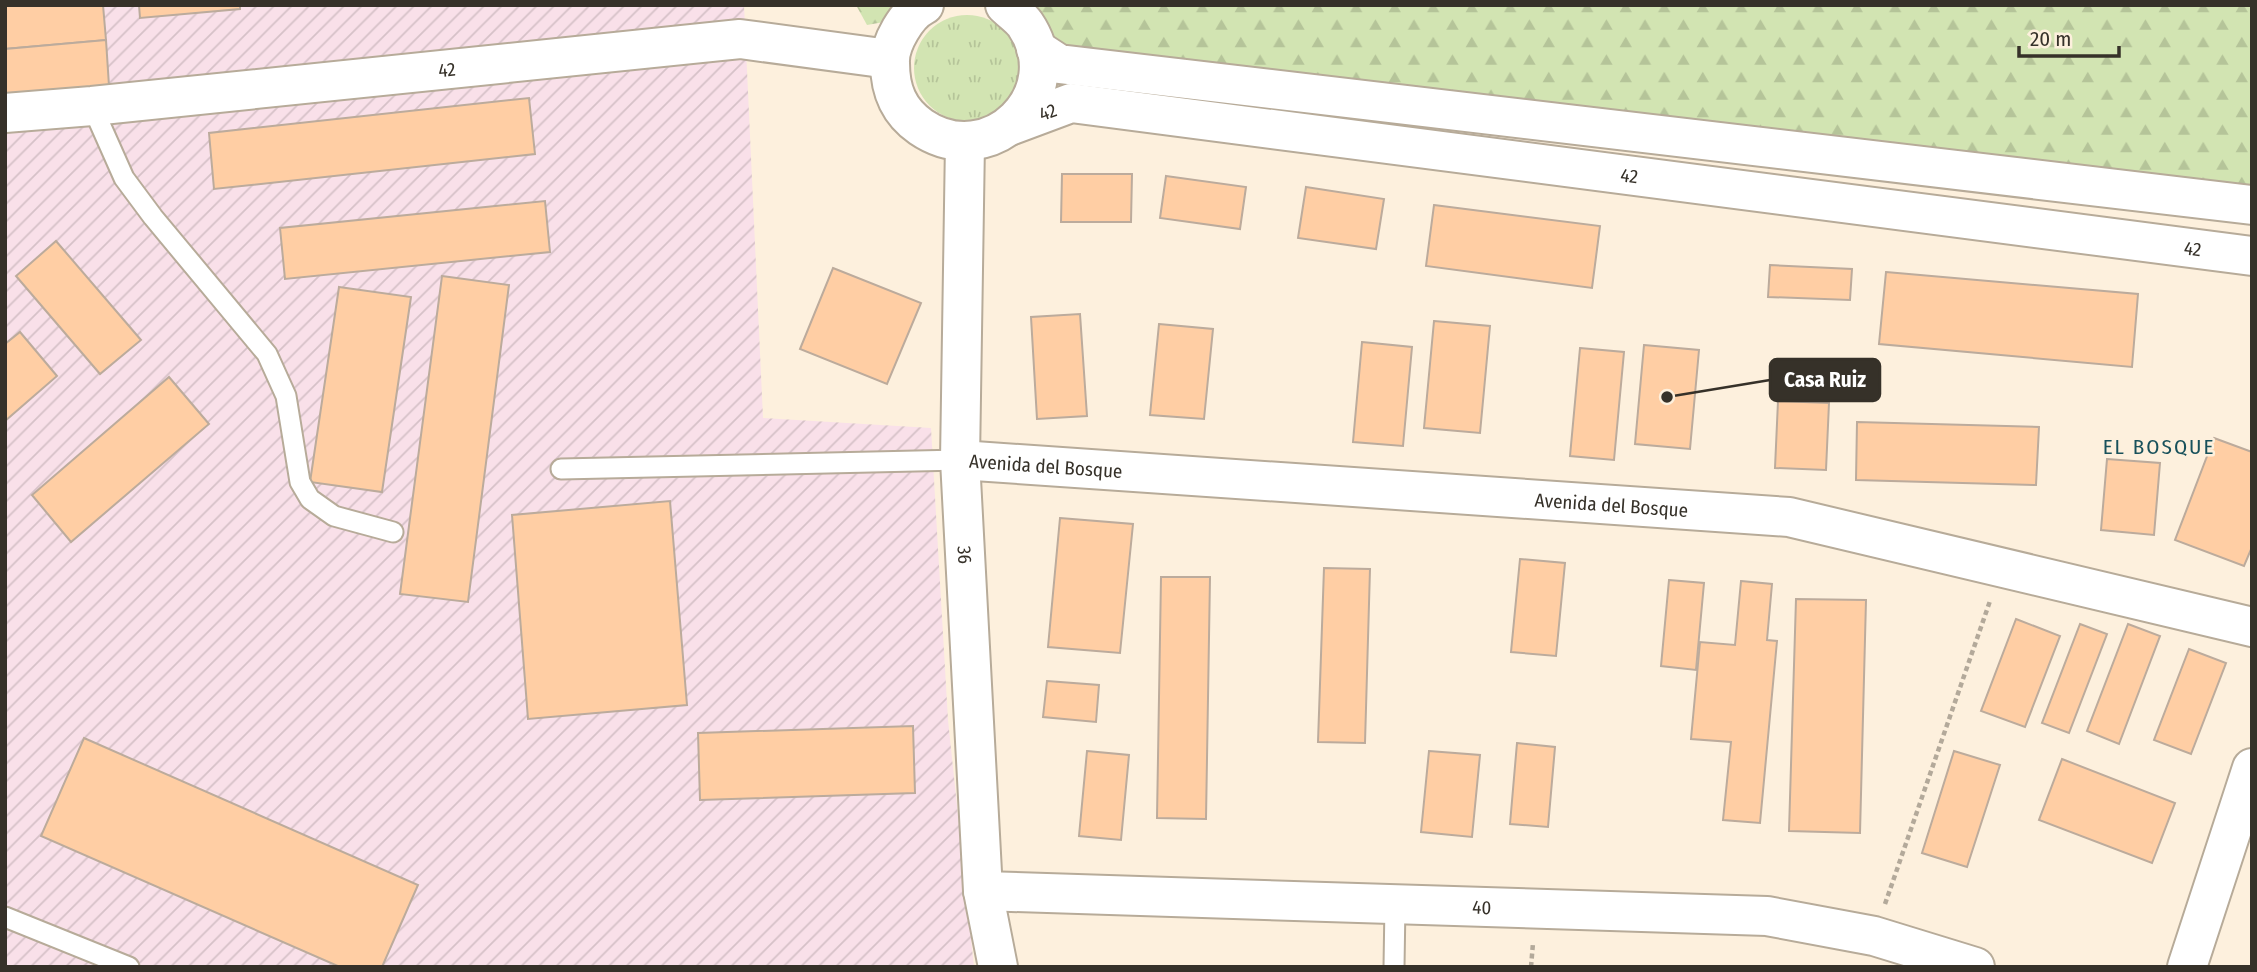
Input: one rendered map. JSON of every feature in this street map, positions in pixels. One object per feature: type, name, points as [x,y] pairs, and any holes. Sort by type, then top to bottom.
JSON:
[{"type":"street","name":"42","points":[[924,5],[899,30],[889,59],[892,91],[908,118],[934,136],[965,142],[990,138],[1012,125],[1071,103],[2252,256]]},
{"type":"street","name":"42","points":[[1005,5],[1024,23],[1036,49],[1038,69],[1035,90],[1026,109],[1012,125]]},
{"type":"street","name":"42","points":[[5,113],[740,38],[889,59]]},
{"type":"street","points":[[1036,49],[1059,64],[2252,205]]},
{"type":"street","name":"36","points":[[965,142],[960,460],[983,891],[998,967]]},
{"type":"street","name":"Avenida del Bosque","points":[[960,460],[1789,517],[2252,627]]},
{"type":"street","points":[[2187,967],[2252,768]]},
{"type":"street","name":"40","points":[[983,891],[1767,916],[1874,936],[1975,967]]},
{"type":"lane","points":[[92,106],[124,177],[153,217],[267,354],[286,396],[300,482],[310,499],[334,516],[393,532]]},
{"type":"lane","points":[[561,469],[960,460]]},
{"type":"lane","points":[[1394,967],[1395,904]]},
{"type":"lane","points":[[5,917],[128,967]]},
{"type":"path","points":[[1874,936],[2002,568]]},
{"type":"shaded area","points":[[5,5],[744,5],[763,418],[931,428],[948,720],[974,967],[5,967]]},
{"type":"green space","points":[[856,5],[921,5],[906,18],[867,25]]},
{"type":"green space","points":[[1011,5],[2252,5],[2252,196],[1056,58]]},
{"type":"green space","points":[[967,15],[987,19],[1004,31],[1016,48],[1020,68],[1016,88],[1004,105],[987,117],[967,121],[947,117],[930,105],[918,88],[914,68],[918,48],[930,31],[947,19]]},
{"type":"building","points":[[5,5],[103,5],[106,40],[5,49]]},
{"type":"building","points":[[139,5],[240,5],[240,9],[140,18]]},
{"type":"building","points":[[106,40],[109,86],[5,95],[5,49]]},
{"type":"building","points":[[529,98],[535,154],[214,189],[209,133]]},
{"type":"building","points":[[1062,174],[1132,174],[1131,222],[1061,222]]},
{"type":"building","points":[[1166,176],[1246,187],[1240,229],[1160,218]]},
{"type":"building","points":[[1306,187],[1384,199],[1376,249],[1298,238]]},
{"type":"building","points":[[545,201],[550,252],[285,279],[280,228]]},
{"type":"building","points":[[1434,205],[1600,226],[1592,288],[1426,266]]},
{"type":"building","points":[[56,241],[141,340],[100,374],[16,276]]},
{"type":"building","points":[[1770,265],[1852,269],[1850,300],[1768,297]]},
{"type":"building","points":[[833,268],[921,303],[887,384],[800,349]]},
{"type":"building","points":[[1886,272],[2138,294],[2132,367],[1879,344]]},
{"type":"building","points":[[442,276],[509,285],[468,602],[400,594]]},
{"type":"building","points":[[339,287],[411,297],[382,492],[310,482]]},
{"type":"building","points":[[1080,314],[1087,416],[1037,419],[1031,317]]},
{"type":"building","points":[[1434,321],[1490,326],[1480,433],[1424,428]]},
{"type":"building","points":[[1159,324],[1213,329],[1204,419],[1150,415]]},
{"type":"building","points":[[20,332],[57,376],[5,421],[5,344]]},
{"type":"building","points":[[1362,342],[1412,347],[1403,446],[1353,442]]},
{"type":"building","points":[[1644,345],[1699,350],[1690,449],[1635,444]]},
{"type":"building","points":[[1580,348],[1624,352],[1614,460],[1570,456]]},
{"type":"building","points":[[169,377],[209,424],[71,542],[32,495]]},
{"type":"building","points":[[1778,401],[1829,403],[1826,470],[1775,468]]},
{"type":"building","points":[[1857,422],[2039,427],[2036,485],[1856,480]]},
{"type":"building","points":[[2214,438],[2252,452],[2252,547],[2244,566],[2175,540]]},
{"type":"building","points":[[2107,459],[2160,463],[2154,535],[2101,530]]},
{"type":"building","points":[[670,501],[687,705],[528,719],[512,515]]},
{"type":"building","points":[[1060,518],[1133,524],[1120,653],[1048,647]]},
{"type":"building","points":[[1520,559],[1565,563],[1556,656],[1511,652]]},
{"type":"building","points":[[1324,568],[1370,569],[1365,743],[1318,742]]},
{"type":"building","points":[[1161,577],[1210,577],[1206,819],[1157,818]]},
{"type":"building","points":[[1669,580],[1704,583],[1696,670],[1661,666]]},
{"type":"building","points":[[1741,581],[1772,584],[1767,640],[1777,641],[1760,823],[1723,820],[1731,742],[1691,739],[1700,642],[1735,645]]},
{"type":"building","points":[[1796,599],[1866,600],[1860,833],[1789,831]]},
{"type":"building","points":[[2016,619],[2060,636],[2025,727],[1981,711]]},
{"type":"building","points":[[2080,624],[2107,634],[2069,733],[2042,723]]},
{"type":"building","points":[[2128,624],[2160,636],[2119,744],[2087,731]]},
{"type":"building","points":[[2189,649],[2226,663],[2191,754],[2154,740]]},
{"type":"building","points":[[1047,681],[1099,685],[1096,722],[1043,717]]},
{"type":"building","points":[[913,726],[915,793],[700,800],[698,733]]},
{"type":"building","points":[[84,738],[418,885],[382,967],[340,967],[41,836]]},
{"type":"building","points":[[1517,743],[1555,747],[1548,827],[1510,824]]},
{"type":"building","points":[[1087,751],[1129,755],[1121,840],[1079,836]]},
{"type":"building","points":[[1429,751],[1480,755],[1472,837],[1421,832]]},
{"type":"building","points":[[1954,751],[2000,765],[1967,867],[1922,853]]},
{"type":"building","points":[[2062,759],[2175,803],[2152,863],[2039,820]]},
{"type":"place","name":"Casa Ruiz","points":[[1667,397]]},
{"type":"district","name":"EL BOSQUE","points":[[2159,447]]}]
